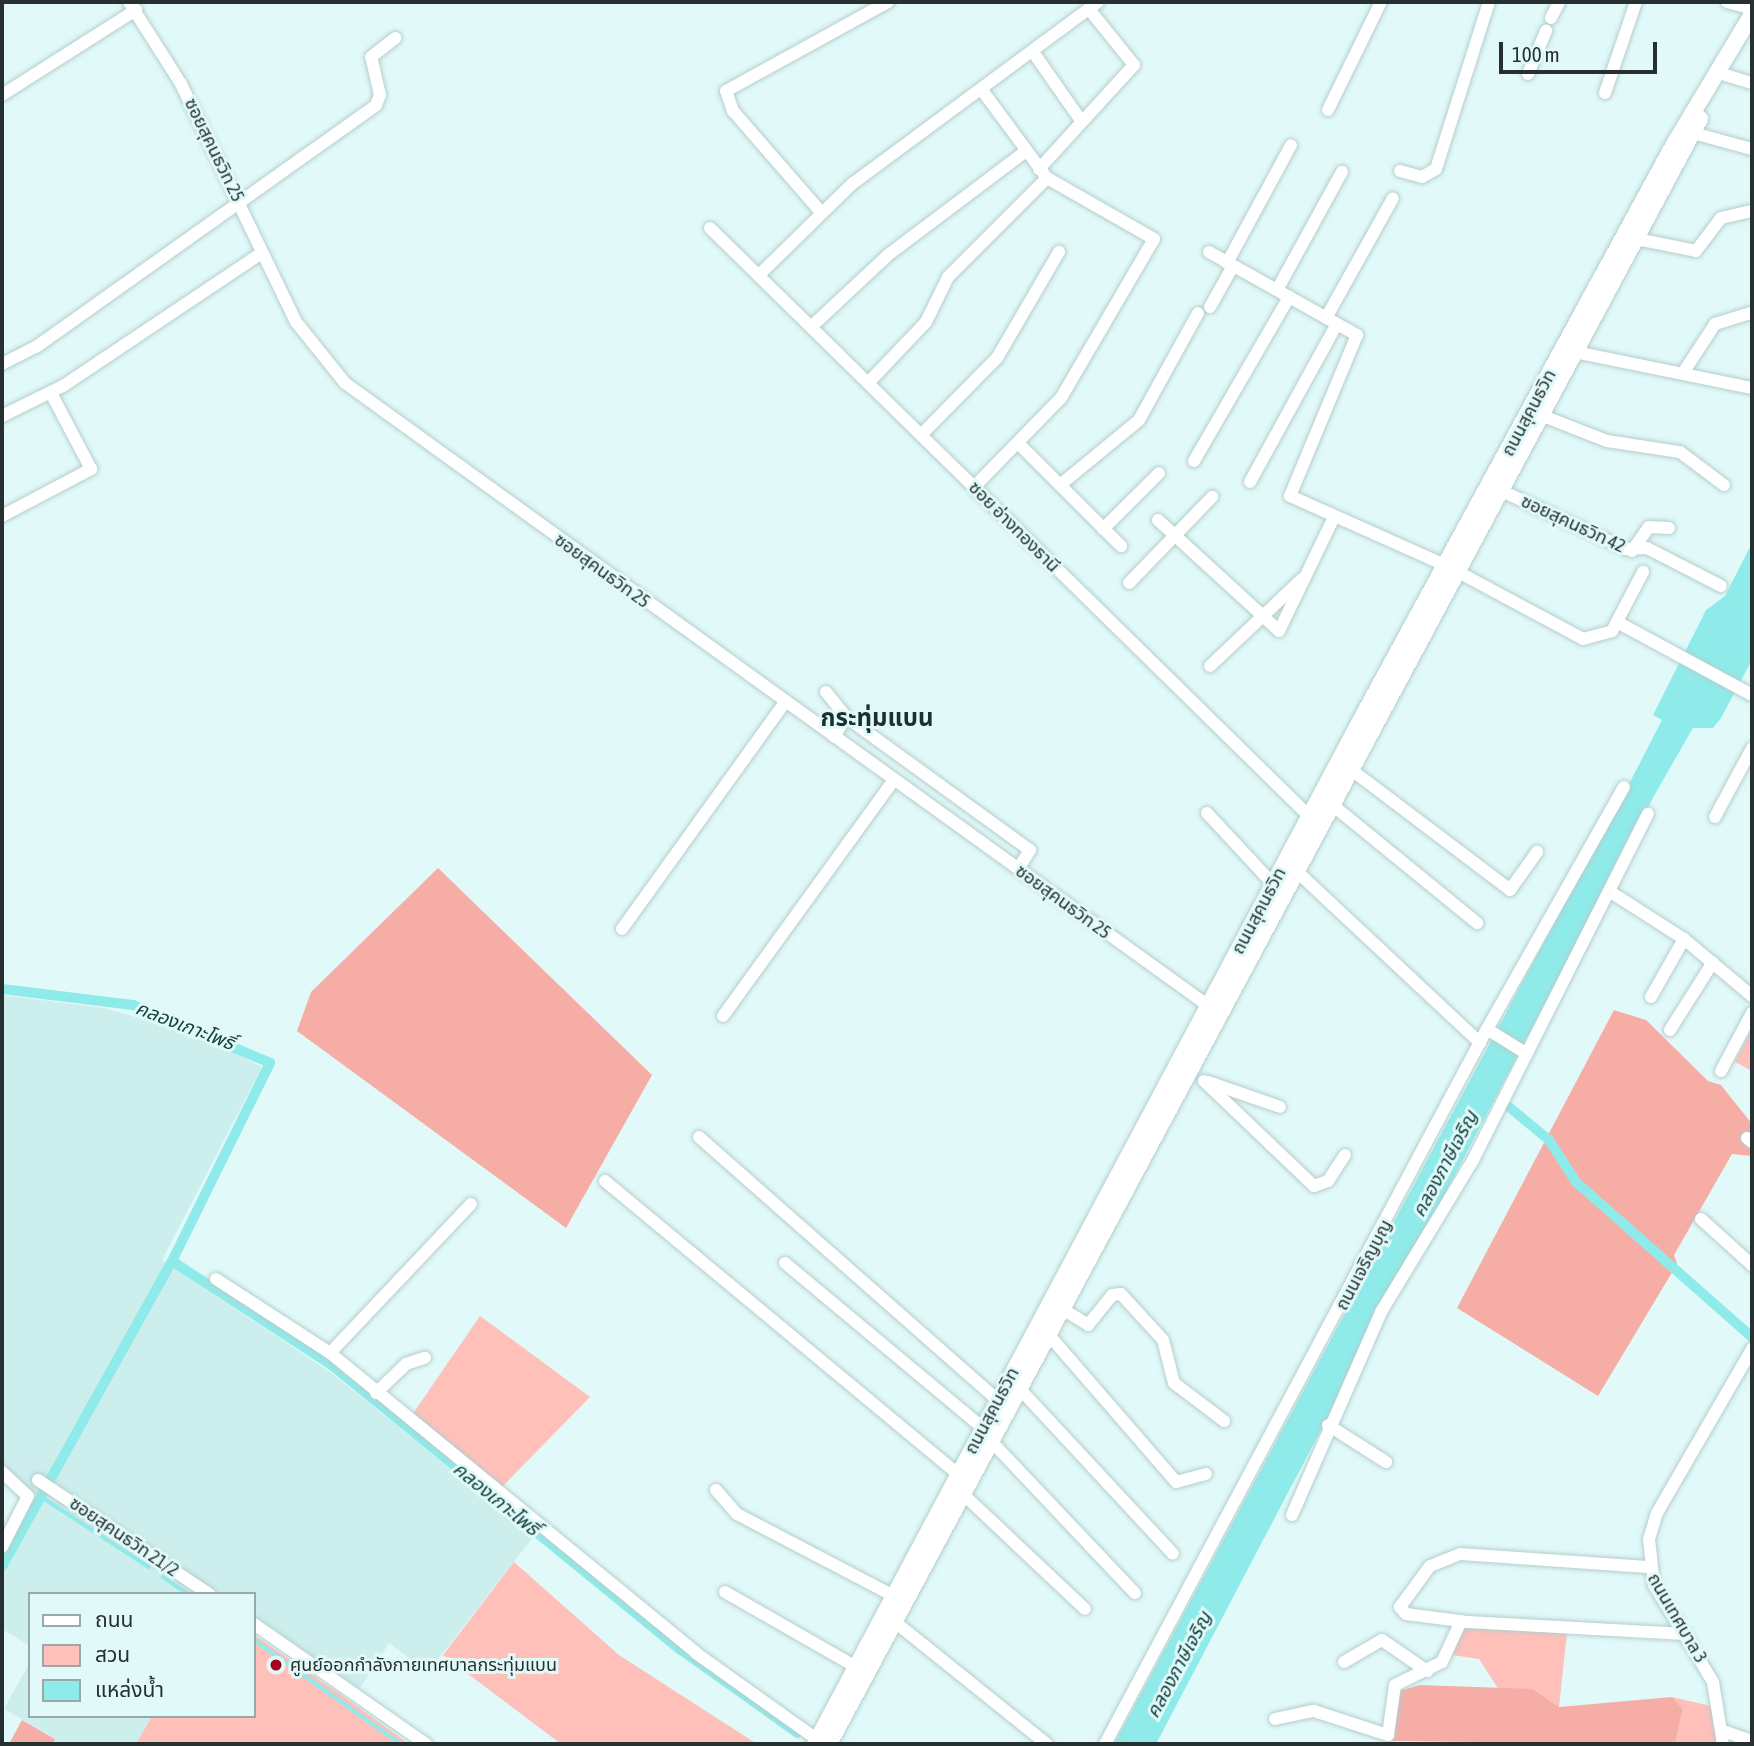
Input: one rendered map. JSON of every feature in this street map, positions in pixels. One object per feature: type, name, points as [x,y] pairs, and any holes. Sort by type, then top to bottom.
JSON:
[{"type":"main road","name":"ถนนสุคนธวิท","points":[[821,1743],[856,1667],[959,1475],[990,1436],[998,1401],[1214,1010],[1747,21]]},
{"type":"main road","name":"ถนนสุคนธวิท","points":[[1600,296],[1637,239],[1688,132]]},
{"type":"main road","name":"ถนนสุคนธวิท","points":[[1453,569],[1502,491],[1543,416],[1571,351]]},
{"type":"main road","name":"ถนนสุคนธวิท","points":[[1314,821],[1330,803],[1345,765]]},
{"type":"main road","name":"ถนนสุคนธวิท","points":[[821,1743],[895,1622],[964,1494],[990,1436],[1019,1388],[1188,1071],[1273,884],[1291,865]]},
{"type":"street","points":[[820,211],[733,111],[726,91],[888,2]]},
{"type":"street","points":[[1328,110],[1381,2]]},
{"type":"street","points":[[1401,171],[1422,177],[1436,169],[1489,2]]},
{"type":"street","points":[[1551,18],[1559,2]]},
{"type":"street","points":[[1605,93],[1636,2]]},
{"type":"street","points":[[1727,2],[1747,21]]},
{"type":"street","points":[[759,275],[820,211],[1094,5],[1134,65],[1082,121],[1043,173],[948,277],[926,322],[868,383]]},
{"type":"street","points":[[2,95],[133,6]]},
{"type":"street","name":"ซอยสุคนธวิท 25","points":[[133,6],[238,199],[296,322],[361,397],[1214,1010]]},
{"type":"street","points":[[1528,74],[1546,32]]},
{"type":"street","points":[[2,364],[36,347],[238,199],[376,105],[380,95],[371,57],[395,38]]},
{"type":"street","points":[[1033,52],[1082,121]]},
{"type":"street","points":[[1716,78],[1752,83]]},
{"type":"street","points":[[974,487],[1069,386],[1154,239],[1043,173],[982,90]]},
{"type":"street","points":[[1688,132],[1752,149]]},
{"type":"street","points":[[1060,485],[1139,420],[1230,264],[1290,145]]},
{"type":"street","points":[[811,327],[888,255],[1026,152]]},
{"type":"street","points":[[1276,290],[1342,172]]},
{"type":"street","points":[[1250,482],[1393,198]]},
{"type":"street","points":[[1637,239],[1696,251],[1721,218],[1752,211]]},
{"type":"street","name":"ซอย อ่างทองธานี","points":[[710,228],[1314,821]]},
{"type":"street","points":[[921,435],[997,358],[1059,252]]},
{"type":"street","points":[[1209,252],[1332,321],[1359,342],[1290,496],[1453,569],[1583,639],[1605,637],[1643,572]]},
{"type":"street","points":[[2,416],[51,393],[262,253]]},
{"type":"street","points":[[1194,461],[1289,297]]},
{"type":"street","points":[[1685,370],[1715,324],[1752,313]]},
{"type":"street","points":[[1571,351],[1685,370],[1752,388]]},
{"type":"street","points":[[2,516],[91,469],[51,393]]},
{"type":"street","points":[[1543,416],[1607,441],[1681,452],[1724,485]]},
{"type":"street","points":[[1018,443],[1121,546]]},
{"type":"street","points":[[1103,529],[1158,473]]},
{"type":"street","name":"ซอยสุคนธวิท 42","points":[[1502,491],[1632,551],[1647,548],[1721,586]]},
{"type":"street","points":[[1129,583],[1212,497]]},
{"type":"street","points":[[1158,520],[1260,619],[1281,631],[1334,517]]},
{"type":"street","points":[[1632,551],[1649,527],[1669,528]]},
{"type":"street","points":[[1210,666],[1307,574]]},
{"type":"street","points":[[1616,622],[1746,692]]},
{"type":"street","points":[[826,692],[846,717],[1030,850],[1018,869]]},
{"type":"street","points":[[622,929],[785,702]]},
{"type":"street","points":[[834,737],[846,717]]},
{"type":"street","points":[[1715,817],[1752,748]]},
{"type":"street","points":[[1345,765],[1510,890],[1537,852]]},
{"type":"street","points":[[723,1016],[894,780]]},
{"type":"street","name":"ถนนเจริญบุญ","points":[[1105,1744],[1480,1042],[1490,1031],[1624,787]]},
{"type":"street","points":[[1330,803],[1477,923]]},
{"type":"street","points":[[1207,813],[1273,884]]},
{"type":"street","points":[[1292,1515],[1328,1425],[1381,1312],[1458,1187],[1648,814]]},
{"type":"street","points":[[1291,865],[1480,1042]]},
{"type":"street","points":[[1609,891],[1684,939],[1752,996]]},
{"type":"street","points":[[1651,997],[1684,939]]},
{"type":"street","points":[[1670,1030],[1713,962]]},
{"type":"street","points":[[1721,1071],[1752,1013]]},
{"type":"street","points":[[1490,1031],[1525,1053]]},
{"type":"street","points":[[1188,1071],[1204,1081],[1314,1186],[1328,1181],[1345,1154]]},
{"type":"street","points":[[1204,1081],[1280,1107]]},
{"type":"street","points":[[699,1137],[998,1401]]},
{"type":"street","points":[[605,1181],[959,1475]]},
{"type":"street","points":[[330,1353],[471,1204]]},
{"type":"street","points":[[1701,1219],[1752,1265]]},
{"type":"street","points":[[785,1263],[990,1436],[1135,1593]]},
{"type":"street","points":[[216,1279],[330,1353],[696,1653],[821,1743]]},
{"type":"street","points":[[1061,1308],[1088,1325],[1112,1295],[1121,1294],[1163,1340],[1174,1383],[1224,1421]]},
{"type":"street","points":[[1048,1334],[1176,1482],[1206,1474]]},
{"type":"street","name":"ถนนเทศบาล 3","points":[[1723,1737],[1713,1682],[1647,1567],[1657,1513],[1752,1349]]},
{"type":"street","points":[[376,1392],[406,1364],[425,1358]]},
{"type":"street","points":[[1019,1388],[1173,1555]]},
{"type":"street","points":[[1328,1425],[1386,1462]]},
{"type":"street","points":[[2,1472],[28,1496],[2,1547]]},
{"type":"street","name":"ซอยสุคนธวิท 21/2","points":[[44,1483],[206,1592]]},
{"type":"street","points":[[716,1490],[737,1514],[894,1596]]},
{"type":"street","points":[[964,1494],[1085,1608]]},
{"type":"street","points":[[1647,1567],[1449,1556],[1430,1566],[1401,1610],[1461,1621],[1685,1634]]},
{"type":"street","points":[[725,1592],[856,1667]]},
{"type":"street","points":[[1275,1719],[1314,1711],[1388,1735],[1395,1685],[1442,1662],[1461,1621]]},
{"type":"street","points":[[895,1622],[1047,1744]]},
{"type":"street","points":[[256,1625],[426,1744]]},
{"type":"street","points":[[1344,1662],[1382,1640],[1427,1671]]},
{"type":"street","points":[[1723,1737],[1752,1741]]},
{"type":"shaded area","points":[[438,868],[652,1075],[566,1228],[297,1031],[311,992]]},
{"type":"shaded area","points":[[2,995],[105,1008],[206,1038],[262,1067],[162,1260],[330,1372],[534,1536],[428,1672],[389,1643],[360,1688],[256,1617],[256,1592],[217,1592],[55,1482],[49,1493],[197,1592],[28,1592],[28,1645],[2,1629],[2,1575],[48,1494],[34,1495],[2,1467]]},
{"type":"shaded area","points":[[1614,1010],[1646,1020],[1708,1081],[1721,1085],[1752,1124],[1752,1156],[1732,1154],[1674,1255],[1677,1264],[1598,1396],[1457,1308]]},
{"type":"shaded area","points":[[28,1666],[28,1718],[151,1718],[136,1744],[53,1744],[55,1738],[4,1709]]},
{"type":"shaded area","points":[[1420,1685],[1533,1689],[1559,1707],[1672,1697],[1683,1709],[1675,1744],[1390,1741],[1399,1691]]},
{"type":"shaded area","points":[[22,1720],[55,1739],[53,1744],[9,1744]]},
{"type":"green space","points":[[1752,1029],[1752,1071],[1735,1062]]},
{"type":"green space","points":[[480,1316],[590,1397],[500,1489],[412,1415]]},
{"type":"green space","points":[[514,1562],[619,1655],[757,1744],[561,1744],[443,1655]]},
{"type":"green space","points":[[1460,1616],[1568,1624],[1559,1707],[1533,1689],[1499,1690],[1479,1659],[1452,1655]]},
{"type":"green space","name":"ศูนย์ออกกำลังกายเทศบาลกระทุ่มแบน","points":[[256,1636],[409,1744],[136,1744],[151,1718],[256,1718]]},
{"type":"green space","points":[[1672,1697],[1711,1706],[1719,1744],[1675,1744],[1683,1709]]},
{"type":"water","name":"คลองภาษีเจริญ","points":[[1752,543],[1752,660],[1721,718],[1713,728],[1693,728],[1655,794],[1156,1744],[1114,1744],[1631,780],[1662,720],[1653,715],[1706,610],[1725,596]]},
{"type":"waterway","name":"คลองเกาะโพธิ์","points":[[2,989],[133,1005],[270,1063],[172,1261],[2,1566]]},
{"type":"waterway","points":[[1509,1107],[1549,1140],[1576,1182],[1752,1337]]},
{"type":"waterway","name":"คลองเกาะโพธิ์","points":[[172,1261],[330,1364],[681,1650],[798,1733]]},
{"type":"waterway","points":[[40,1496],[149,1567]]},
{"type":"waterway","points":[[163,1577],[185,1592]]},
{"type":"waterway","points":[[256,1641],[401,1744]]},
{"type":"place","name":"ศูนย์ออกกำลังกายเทศบาลกระทุ่มแบน","points":[[276,1665]]},
{"type":"district","name":"กระทุ่มแบน","points":[[877,718]]}]
